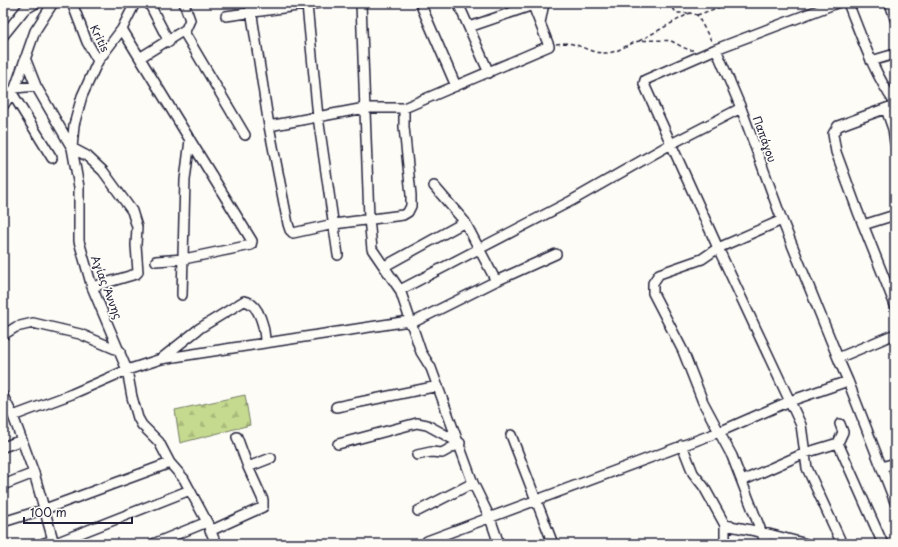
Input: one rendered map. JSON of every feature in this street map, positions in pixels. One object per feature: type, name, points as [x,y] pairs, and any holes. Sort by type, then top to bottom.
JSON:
[{"type":"street","points":[[3,36],[24,10],[36,3]]},
{"type":"street","points":[[3,106],[13,90],[35,31],[53,3]]},
{"type":"street","name":"Kritis","points":[[72,3],[87,42],[98,61]]},
{"type":"street","name":"Αγίας Άννης","points":[[135,3],[122,29],[98,61],[76,112],[72,148],[79,187],[79,241],[92,287],[127,370],[138,418],[142,425],[159,442],[170,463],[190,490],[216,544]]},
{"type":"street","points":[[149,3],[169,42]]},
{"type":"street","points":[[141,57],[184,32],[190,20],[184,3]]},
{"type":"street","points":[[250,3],[269,126],[290,230],[293,232],[299,232],[369,218],[403,215],[408,212],[411,206],[411,195],[404,127],[404,108]]},
{"type":"street","points":[[226,16],[319,3]]},
{"type":"street","points":[[361,3],[369,218],[372,249],[376,257],[385,266],[400,290],[421,352],[431,368],[460,443],[473,483],[490,518],[499,544]]},
{"type":"street","points":[[420,3],[456,86]]},
{"type":"street","points":[[458,3],[489,73]]},
{"type":"street","points":[[540,23],[544,3]]},
{"type":"street","points":[[837,3],[714,45],[645,80],[644,84],[718,248],[801,425],[807,468],[842,544]]},
{"type":"street","points":[[848,3],[870,61],[892,106],[895,143]]},
{"type":"street","points":[[269,126],[365,108],[404,108],[433,94],[489,73],[548,46],[532,4],[469,27]]},
{"type":"street","points":[[307,5],[318,117],[338,255]]},
{"type":"street","points":[[892,6],[895,18]]},
{"type":"street","points":[[122,29],[141,57],[252,241],[251,245],[248,247],[184,259],[156,261]]},
{"type":"street","points":[[184,32],[245,134]]},
{"type":"street","name":"Παπάγου","points":[[714,45],[741,108],[782,220],[895,502]]},
{"type":"street","points":[[870,61],[895,54]]},
{"type":"street","points":[[25,58],[36,86],[72,148],[87,156],[103,171],[136,220],[138,272],[92,287]]},
{"type":"street","points":[[13,90],[36,86]]},
{"type":"street","points":[[13,90],[52,158]]},
{"type":"street","points":[[892,106],[838,126],[833,134],[836,152],[895,305]]},
{"type":"street","points":[[400,290],[571,201],[671,144],[741,108]]},
{"type":"street","points":[[182,296],[186,180],[190,140]]},
{"type":"street","points":[[434,186],[464,222],[496,281]]},
{"type":"street","points":[[863,225],[895,215]]},
{"type":"street","points":[[766,544],[732,456],[703,402],[683,351],[653,293],[653,282],[659,274],[702,259],[718,248],[782,220]]},
{"type":"street","points":[[385,266],[464,222]]},
{"type":"street","points":[[13,416],[72,394],[127,370],[161,359],[410,322],[556,254]]},
{"type":"street","points":[[161,359],[200,328],[244,301],[255,306],[261,322],[265,343]]},
{"type":"street","points":[[3,335],[16,327],[34,323],[80,334],[120,351]]},
{"type":"street","points":[[838,358],[895,334]]},
{"type":"street","points":[[427,541],[719,432],[790,401],[848,382]]},
{"type":"street","points":[[336,408],[438,386]]},
{"type":"street","points":[[4,403],[13,416],[57,542]]},
{"type":"street","points":[[338,444],[417,423],[427,425],[460,443]]},
{"type":"street","points":[[840,424],[843,432],[838,443],[883,544]]},
{"type":"street","points":[[511,435],[553,544]]},
{"type":"street","points":[[153,544],[208,527],[263,507],[263,500],[237,437]]},
{"type":"street","points":[[3,447],[22,440]]},
{"type":"street","points":[[417,455],[431,452],[442,453],[460,443]]},
{"type":"street","points":[[742,481],[805,453],[838,443]]},
{"type":"street","points":[[682,445],[692,473],[704,487],[725,525],[725,544]]},
{"type":"street","points":[[248,466],[272,458]]},
{"type":"street","points":[[3,522],[45,509],[170,463]]},
{"type":"street","points":[[882,468],[895,463]]},
{"type":"street","points":[[3,485],[34,473]]},
{"type":"street","points":[[418,511],[473,483]]},
{"type":"street","points":[[42,544],[57,542],[190,490]]},
{"type":"street","points":[[725,525],[761,532],[806,544]]},
{"type":"path","points":[[668,3],[677,13],[690,13],[697,15],[730,3]]},
{"type":"path","points":[[548,46],[568,42],[591,51],[605,54],[620,51],[690,13]]},
{"type":"path","points":[[697,15],[714,45]]},
{"type":"path","points":[[640,41],[670,40],[688,50],[696,49]]},
{"type":"path","points":[[706,44],[714,45]]},
{"type":"green space","points":[[245,395],[250,425],[180,443],[175,410]]}]
